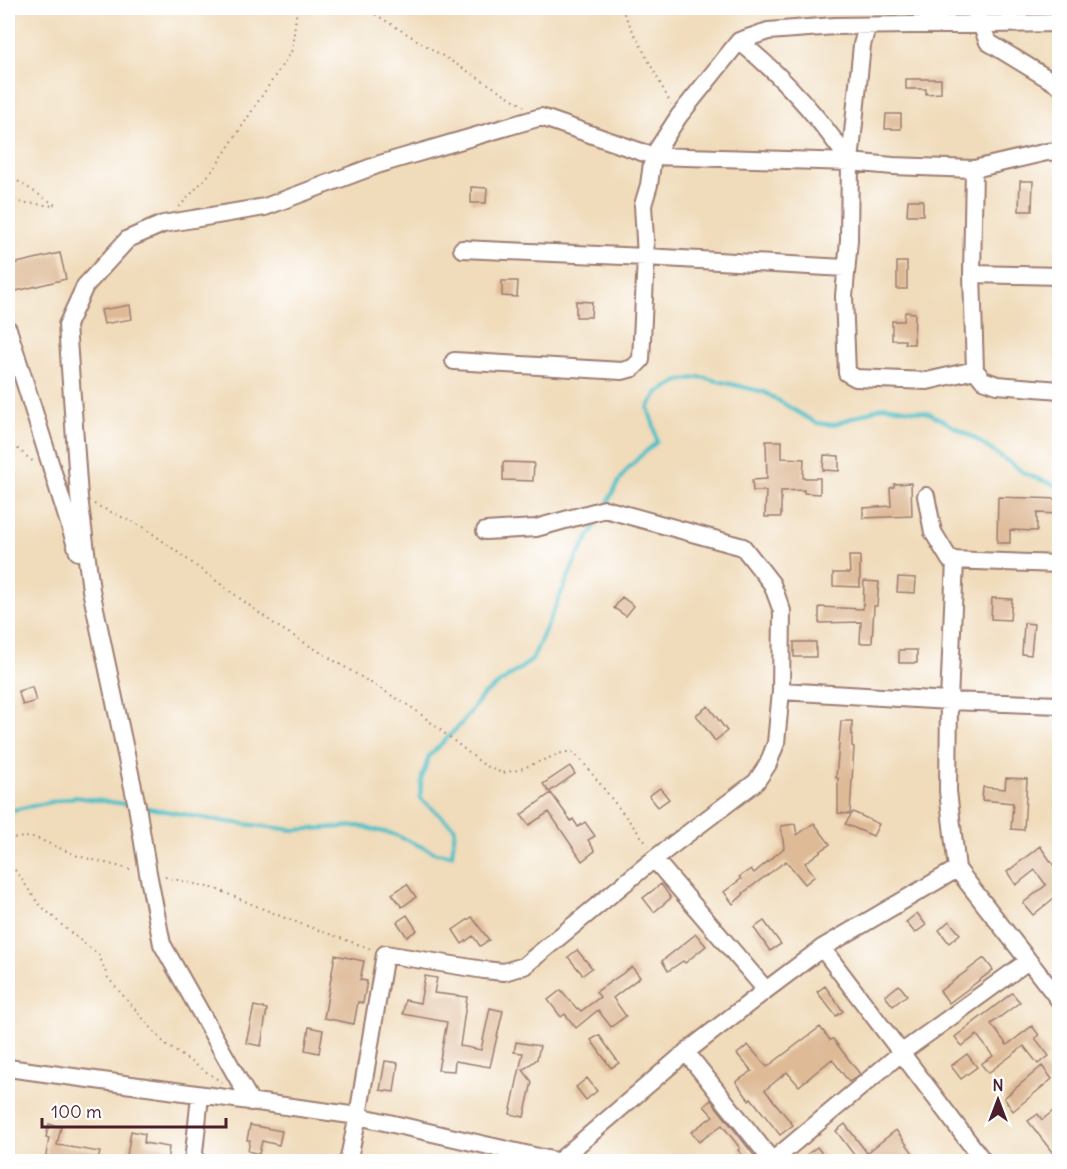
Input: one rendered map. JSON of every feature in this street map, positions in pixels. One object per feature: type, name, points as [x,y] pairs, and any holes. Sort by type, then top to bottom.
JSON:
[{"type":"street","points":[[974,8],[988,42],[1059,86]]},
{"type":"street","points":[[454,361],[622,371],[633,368],[640,360],[646,257],[643,205],[649,185],[653,156],[679,116],[739,41],[768,31],[835,26],[1059,23]]},
{"type":"street","points":[[867,27],[862,45],[850,162],[849,240],[844,296],[847,373],[856,378],[927,381],[975,370]]},
{"type":"street","points":[[739,41],[771,66],[805,103],[850,162]]},
{"type":"street","points":[[251,1102],[162,944],[137,806],[91,590],[79,497],[67,325],[85,286],[128,239],[163,224],[265,207],[380,164],[541,117],[653,156],[850,162],[974,169],[1059,151]]},
{"type":"street","points":[[974,169],[972,274],[975,370],[983,380],[997,385],[1059,390]]},
{"type":"street","points":[[462,249],[845,268]]},
{"type":"street","points":[[972,274],[1059,276]]},
{"type":"street","points":[[8,328],[91,590]]},
{"type":"street","points":[[926,496],[933,532],[950,560],[1059,564]]},
{"type":"street","points":[[348,1161],[358,1116],[385,954],[504,972],[524,966],[656,858],[756,782],[768,764],[776,743],[781,691],[782,612],[772,584],[743,547],[605,509],[536,528],[485,531]]},
{"type":"street","points":[[955,560],[948,791],[957,869],[1059,1001]]},
{"type":"street","points":[[781,691],[1059,705]]},
{"type":"street","points":[[656,858],[766,990]]},
{"type":"street","points":[[8,1068],[358,1116],[560,1161],[686,1052],[822,948],[957,869]]},
{"type":"street","points":[[822,948],[984,1161]]},
{"type":"street","points":[[686,1052],[772,1161],[901,1053],[1028,961]]},
{"type":"street","points":[[193,1161],[200,1096]]},
{"type":"path","points":[[163,224],[214,169],[292,50],[297,8]]},
{"type":"path","points":[[365,8],[541,117]]},
{"type":"path","points":[[621,8],[679,116]]},
{"type":"path","points":[[8,175],[57,206],[8,201]]},
{"type":"path","points":[[8,441],[35,463]]},
{"type":"path","points":[[79,497],[145,528],[277,626],[414,709],[484,765],[502,773],[518,770],[564,752],[572,752],[582,761],[656,858]]},
{"type":"path","points":[[8,838],[34,837],[78,856],[216,890],[385,954]]},
{"type":"path","points":[[8,860],[38,903],[99,955],[108,978],[166,1045],[222,1083]]},
{"type":"building","points":[[906,79],[941,79],[941,93],[926,94],[926,89],[906,89]]},
{"type":"building","points":[[886,114],[901,114],[901,129],[885,129]]},
{"type":"building","points":[[1020,181],[1033,181],[1032,211],[1019,211]]},
{"type":"building","points":[[471,187],[487,188],[486,203],[471,203]]},
{"type":"building","points":[[908,200],[923,200],[923,215],[907,215]]},
{"type":"building","points":[[60,253],[66,279],[8,293],[8,265]]},
{"type":"building","points":[[897,262],[907,262],[907,289],[897,289]]},
{"type":"building","points":[[502,281],[518,281],[517,297],[502,296]]},
{"type":"building","points":[[576,301],[592,302],[591,317],[576,317]]},
{"type":"building","points":[[130,305],[132,319],[104,324],[101,310]]},
{"type":"building","points":[[905,312],[915,313],[914,344],[905,344],[905,340],[892,340],[892,321],[904,321]]},
{"type":"building","points":[[766,441],[782,441],[782,458],[804,459],[803,478],[820,478],[820,494],[804,493],[804,490],[781,491],[781,517],[765,517],[766,491],[753,491],[752,480],[767,479]]},
{"type":"building","points":[[824,455],[839,456],[839,471],[823,470]]},
{"type":"building","points":[[503,462],[534,463],[533,481],[503,480]]},
{"type":"building","points":[[911,483],[912,516],[863,518],[863,508],[891,506],[890,488],[894,487],[894,484]]},
{"type":"building","points":[[998,497],[1059,499],[1059,514],[1037,513],[1037,531],[1010,530],[1010,543],[997,543]]},
{"type":"building","points":[[849,556],[860,556],[860,587],[833,586],[833,573],[850,573]]},
{"type":"building","points":[[898,577],[916,578],[915,593],[897,592]]},
{"type":"building","points":[[864,581],[879,582],[877,606],[874,606],[872,643],[860,643],[861,622],[819,623],[819,607],[863,609]]},
{"type":"building","points":[[622,597],[634,606],[626,616],[614,608]]},
{"type":"building","points":[[992,598],[1012,599],[1010,620],[991,619]]},
{"type":"building","points":[[1024,623],[1034,624],[1031,655],[1022,654]]},
{"type":"building","points":[[794,642],[816,642],[816,657],[794,657]]},
{"type":"building","points":[[899,650],[917,650],[917,663],[899,663]]},
{"type":"building","points":[[32,687],[36,701],[23,705],[18,691]]},
{"type":"building","points":[[708,706],[727,731],[715,741],[696,715]]},
{"type":"building","points":[[841,721],[852,721],[852,746],[854,747],[850,814],[838,813],[838,778],[836,778]]},
{"type":"building","points":[[570,766],[575,774],[549,792],[543,784]]},
{"type":"building","points":[[1006,778],[1027,779],[1024,830],[1011,829],[1013,803],[982,800],[983,787],[1005,789]]},
{"type":"building","points":[[660,788],[669,799],[658,807],[649,796]]},
{"type":"building","points":[[551,793],[571,821],[573,819],[578,827],[585,822],[595,836],[588,840],[595,851],[582,861],[549,812],[529,825],[521,815]]},
{"type":"building","points":[[853,812],[879,824],[873,836],[845,824]]},
{"type":"building","points":[[814,823],[830,844],[805,863],[815,876],[805,884],[786,861],[743,893],[733,904],[724,892],[741,879],[739,877],[751,869],[754,873],[784,848],[781,826],[795,824],[797,835]]},
{"type":"building","points":[[1040,846],[1059,873],[1059,894],[1033,915],[1023,903],[1046,885],[1035,870],[1016,885],[1007,872]]},
{"type":"building","points":[[407,884],[416,897],[402,907],[392,894]]},
{"type":"building","points":[[661,884],[671,898],[654,912],[643,898]]},
{"type":"building","points":[[917,913],[926,925],[915,933],[906,922]]},
{"type":"building","points":[[407,915],[417,930],[407,937],[397,922]]},
{"type":"building","points":[[472,917],[489,940],[480,946],[473,936],[462,944],[453,930]]},
{"type":"building","points":[[764,921],[781,944],[770,951],[754,928]]},
{"type":"building","points":[[949,921],[960,934],[949,943],[939,930]]},
{"type":"building","points":[[696,934],[706,946],[685,963],[683,961],[668,971],[662,961]]},
{"type":"building","points":[[577,950],[592,968],[583,975],[568,957]]},
{"type":"building","points":[[335,955],[364,961],[360,980],[367,981],[363,1003],[358,1002],[354,1024],[324,1018]]},
{"type":"building","points":[[984,958],[993,970],[949,1003],[940,991]]},
{"type":"building","points":[[632,967],[640,977],[613,998],[626,1016],[611,1027],[598,1010],[576,1028],[565,1014],[561,1017],[548,1000],[561,990],[581,1011],[600,997],[596,992]]},
{"type":"building","points":[[425,976],[437,978],[434,993],[467,997],[460,1046],[481,1050],[490,1008],[503,1011],[490,1067],[455,1061],[454,1071],[438,1070],[447,1022],[403,1014],[405,1000],[420,1003]]},
{"type":"building","points":[[899,985],[907,995],[893,1006],[885,996]]},
{"type":"building","points":[[825,986],[843,1011],[836,1016],[817,992]]},
{"type":"building","points":[[1012,993],[1020,1002],[991,1024],[1007,1045],[1032,1026],[1039,1035],[1035,1038],[1049,1056],[1038,1064],[1024,1046],[988,1073],[981,1064],[993,1056],[977,1035],[962,1046],[955,1037]]},
{"type":"building","points":[[254,1006],[267,1009],[261,1046],[246,1043]]},
{"type":"building","points":[[309,1027],[323,1030],[319,1053],[305,1050]]},
{"type":"building","points":[[820,1027],[830,1040],[833,1039],[860,1074],[849,1082],[832,1059],[799,1086],[787,1072],[765,1090],[793,1125],[780,1135],[736,1082],[752,1071],[737,1054],[748,1045],[767,1067]]},
{"type":"building","points":[[599,1035],[619,1063],[611,1068],[591,1040]]},
{"type":"building","points":[[516,1042],[540,1046],[537,1059],[523,1070],[532,1082],[524,1117],[510,1114],[523,1053],[514,1052]]},
{"type":"building","points":[[967,1054],[977,1067],[961,1079],[951,1066]]},
{"type":"building","points":[[385,1061],[398,1063],[394,1092],[380,1090]]},
{"type":"building","points":[[1042,1066],[1052,1079],[1013,1111],[1004,1098]]},
{"type":"building","points":[[587,1078],[597,1091],[586,1100],[576,1087]]},
{"type":"building","points":[[711,1100],[756,1158],[752,1161],[747,1161],[722,1125],[699,1142],[691,1132],[713,1116],[704,1106]]},
{"type":"building","points":[[1059,1106],[1059,1161],[1028,1121],[1038,1114],[1042,1120]]},
{"type":"building","points":[[49,1124],[61,1127],[57,1145],[100,1152],[98,1161],[60,1157],[59,1161],[45,1161]]},
{"type":"building","points":[[845,1124],[867,1153],[896,1130],[919,1161],[856,1161],[858,1160],[836,1131]]},
{"type":"building","points":[[250,1125],[282,1131],[279,1145],[262,1141],[259,1154],[248,1151],[250,1140],[247,1140]]},
{"type":"building","points":[[131,1131],[145,1134],[144,1143],[169,1147],[167,1161],[127,1156]]},
{"type":"building","points":[[817,1147],[828,1161],[798,1161]]},
{"type":"waterway","points":[[607,505],[627,470],[657,442],[648,408],[657,393],[679,381],[701,377],[764,392],[816,423],[833,425],[885,406],[929,413],[974,438],[1026,474],[1060,487]]},
{"type":"waterway","points":[[143,807],[220,821],[294,830],[358,826],[393,834],[436,853],[452,855],[455,828],[420,798],[422,777],[429,756],[462,723],[483,695],[532,660],[577,557],[602,514]]},
{"type":"waterway","points":[[8,811],[75,797],[132,805]]}]
